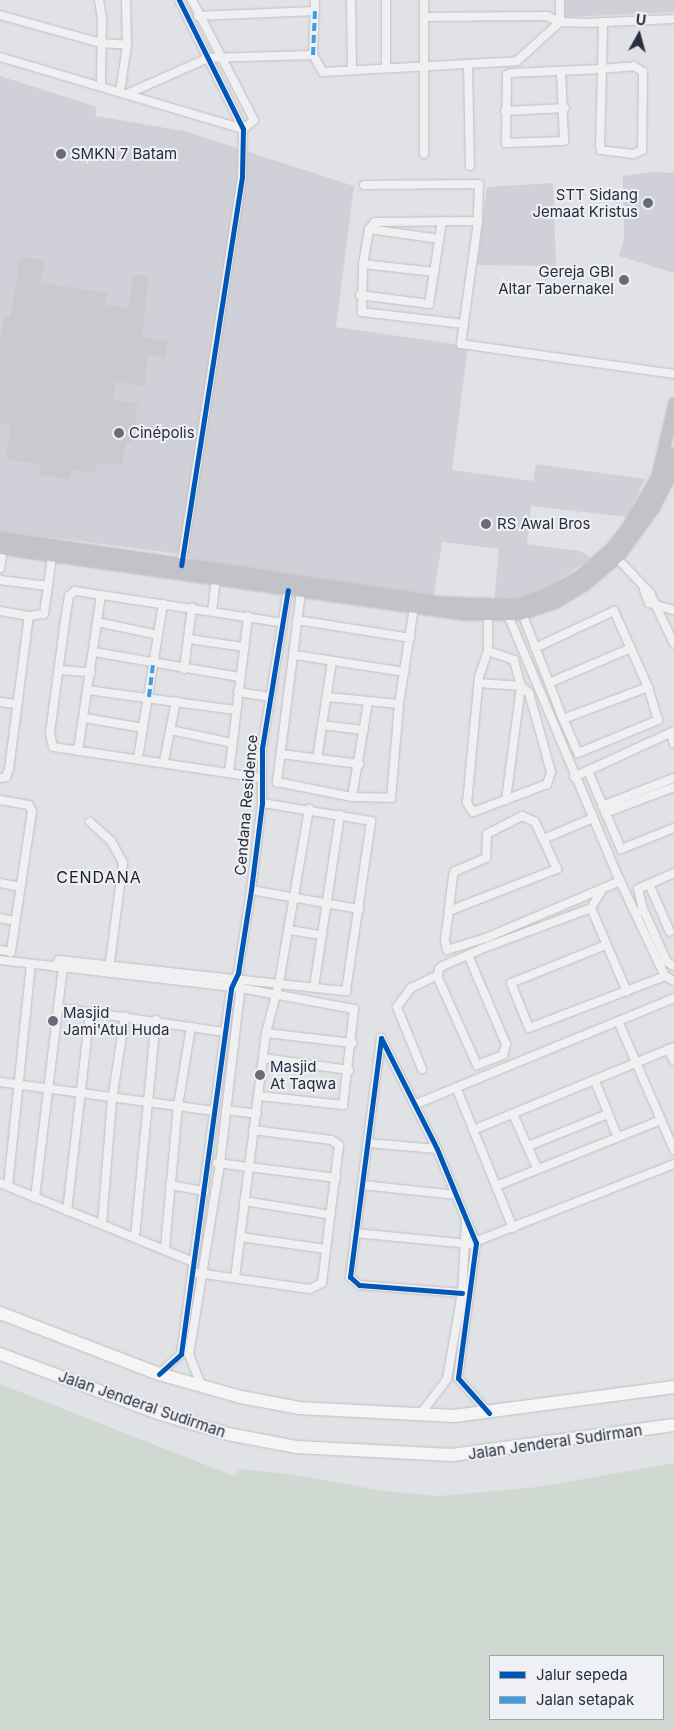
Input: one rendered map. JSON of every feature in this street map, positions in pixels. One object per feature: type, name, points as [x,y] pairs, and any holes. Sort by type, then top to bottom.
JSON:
[{"type":"highway","points":[[0,1313],[159,1374],[202,1388],[299,1408],[419,1416],[489,1413],[674,1387]]},
{"type":"highway","name":"Jalan Jenderal Sudirman","points":[[0,1354],[167,1415],[228,1434],[296,1447],[452,1455],[674,1425]]},
{"type":"main road","points":[[0,537],[333,590],[414,607],[488,616],[522,613],[562,597],[616,557],[653,508],[670,453],[674,403]]},
{"type":"main road","points":[[1,548],[301,592],[333,590],[485,606],[517,604],[549,593],[579,576],[611,548],[643,503],[670,453]]},
{"type":"street","points":[[99,0],[101,86]]},
{"type":"street","points":[[123,93],[127,45],[126,0]]},
{"type":"street","points":[[179,0],[243,129],[242,177],[181,565]]},
{"type":"street","points":[[192,0],[198,16],[254,120],[243,129]]},
{"type":"street","points":[[315,0],[314,55],[320,71],[424,64],[468,65],[522,59],[560,22],[560,0]]},
{"type":"street","points":[[351,0],[352,68]]},
{"type":"street","points":[[386,0],[386,66]]},
{"type":"street","points":[[424,0],[424,154]]},
{"type":"street","points":[[198,16],[315,11]]},
{"type":"street","points":[[0,15],[101,43],[127,45]]},
{"type":"street","points":[[425,18],[546,16],[560,22],[674,19]]},
{"type":"street","points":[[562,71],[566,137],[556,144],[506,143],[508,75],[562,71],[602,69],[634,66],[643,72],[645,142],[639,152],[606,154],[601,150],[602,69],[603,22]]},
{"type":"street","points":[[123,93],[208,58],[314,55]]},
{"type":"street","points":[[0,57],[243,129]]},
{"type":"street","points":[[468,65],[470,166]]},
{"type":"street","points":[[506,111],[565,108]]},
{"type":"street","points":[[364,185],[476,182],[480,187],[478,221],[461,344],[674,374]]},
{"type":"street","points":[[360,295],[430,304],[442,221]]},
{"type":"street","points":[[464,324],[362,312],[360,295],[363,264],[369,229],[375,222],[478,221]]},
{"type":"street","points":[[369,229],[439,239]]},
{"type":"street","points":[[363,264],[435,272]]},
{"type":"street","points":[[0,568],[1,548]]},
{"type":"street","points":[[0,611],[28,616],[44,614],[52,556]]},
{"type":"street","points":[[616,557],[656,605],[674,644]]},
{"type":"street","points":[[212,611],[216,579]]},
{"type":"street","points":[[0,580],[48,586]]},
{"type":"street","name":"Cendana Residence","points":[[196,1272],[194,1262],[224,1032],[231,988],[237,977],[251,890],[262,803],[261,778],[270,697],[288,590]]},
{"type":"street","points":[[261,778],[164,761],[78,751],[51,743],[67,607],[75,591],[248,616],[283,623]]},
{"type":"street","points":[[301,592],[295,655],[280,754],[279,784],[352,797],[391,798],[399,704],[411,638],[414,607]]},
{"type":"street","points":[[78,751],[85,718],[87,690],[102,595]]},
{"type":"street","points":[[138,758],[163,604]]},
{"type":"street","points":[[656,605],[674,610]]},
{"type":"street","points":[[184,669],[192,608]]},
{"type":"street","points":[[522,613],[535,648],[563,719],[578,753],[582,754],[657,721],[648,687],[612,611],[535,648]]},
{"type":"street","points":[[508,615],[574,777],[594,818],[620,881],[658,936],[667,962],[674,966]]},
{"type":"street","points":[[0,778],[6,777],[9,769],[28,616]]},
{"type":"street","points":[[229,773],[235,710],[248,616]]},
{"type":"street","points":[[488,616],[488,651],[479,683],[468,808],[476,812],[547,784],[551,772],[532,701],[521,686],[514,660],[488,651]]},
{"type":"street","points":[[297,620],[411,638]]},
{"type":"street","points":[[97,622],[158,635]]},
{"type":"street","points":[[189,639],[244,647]]},
{"type":"street","points":[[549,683],[631,648]]},
{"type":"street","points":[[94,652],[239,677]]},
{"type":"street","points":[[295,655],[405,672]]},
{"type":"street","points":[[317,759],[332,661]]},
{"type":"street","points":[[59,670],[90,672]]},
{"type":"street","points":[[479,683],[521,686]]},
{"type":"street","points":[[506,800],[521,686]]},
{"type":"street","points":[[563,719],[648,687]]},
{"type":"street","points":[[87,690],[235,710]]},
{"type":"street","points":[[238,692],[270,697]]},
{"type":"street","points":[[328,697],[399,704]]},
{"type":"street","points":[[164,761],[176,701]]},
{"type":"street","points":[[0,702],[17,704]]},
{"type":"street","points":[[352,797],[368,702]]},
{"type":"street","points":[[85,718],[143,728]]},
{"type":"street","points":[[322,725],[364,730]]},
{"type":"street","points":[[171,730],[232,743]]},
{"type":"street","points":[[574,777],[672,733],[674,744]]},
{"type":"street","points":[[280,754],[359,764]]},
{"type":"street","points":[[588,771],[621,849],[674,828]]},
{"type":"street","points":[[603,809],[674,778]]},
{"type":"street","points":[[603,809],[674,787]]},
{"type":"street","points":[[0,800],[29,805],[32,811],[11,952],[0,950]]},
{"type":"street","points":[[34,1198],[47,1090],[60,1008],[59,960],[237,977],[346,991],[372,823],[309,809],[262,803]]},
{"type":"street","points":[[235,1278],[266,1033],[279,983],[309,809]]},
{"type":"street","points":[[314,987],[340,815]]},
{"type":"street","points":[[449,911],[555,870],[557,867],[546,838],[529,816],[487,834],[486,858],[455,871],[449,911],[445,942],[449,951],[620,881]]},
{"type":"street","points":[[546,838],[594,818]]},
{"type":"street","points":[[90,822],[111,841],[124,862],[108,974]]},
{"type":"street","points":[[674,873],[636,892],[640,911],[665,976],[674,981]]},
{"type":"street","points":[[0,883],[21,887]]},
{"type":"street","points":[[649,884],[672,931],[658,936]]},
{"type":"street","points":[[422,1069],[397,1007],[411,988],[438,975],[442,966],[591,908],[604,888]]},
{"type":"street","points":[[251,890],[359,909]]},
{"type":"street","points":[[591,908],[626,992]]},
{"type":"street","points":[[0,918],[15,921]]},
{"type":"street","points":[[289,930],[322,935]]},
{"type":"street","points":[[606,945],[511,983],[510,989],[528,1028],[665,976]]},
{"type":"street","points":[[438,975],[474,1064],[499,1057],[506,1044],[468,955]]},
{"type":"street","points":[[0,960],[240,988],[354,1009],[349,1070],[342,1106],[259,1096]]},
{"type":"street","points":[[8,1186],[16,1085],[31,964]]},
{"type":"street","points":[[159,1374],[172,1366],[181,1354],[196,1272],[220,1163],[240,988],[237,977]]},
{"type":"street","points":[[416,1104],[674,998]]},
{"type":"street","points":[[60,1008],[156,1020],[224,1032]]},
{"type":"street","points":[[67,1211],[90,1013]]},
{"type":"street","points":[[102,1224],[112,1100],[125,1016]]},
{"type":"street","points":[[135,1237],[156,1020]]},
{"type":"street","points":[[618,1021],[674,1150]]},
{"type":"street","points":[[165,1248],[178,1106],[191,1026]]},
{"type":"street","points":[[266,1033],[352,1043]]},
{"type":"street","points":[[462,1293],[352,1282],[350,1274],[381,1038],[416,1104],[476,1243],[458,1378],[489,1413]]},
{"type":"street","points":[[473,1130],[671,1048],[674,1061]]},
{"type":"street","points":[[263,1058],[349,1070]]},
{"type":"street","points":[[595,1081],[618,1138]]},
{"type":"street","points":[[0,1082],[112,1100],[214,1111]]},
{"type":"street","points":[[456,1088],[513,1228]]},
{"type":"street","points":[[226,1110],[257,1114]]},
{"type":"street","points":[[513,1114],[537,1168]]},
{"type":"street","points":[[528,1146],[608,1114]]},
{"type":"street","points":[[496,1186],[661,1120]]},
{"type":"street","points":[[196,1272],[316,1289],[322,1283],[339,1148],[335,1141],[254,1130]]},
{"type":"street","points":[[367,1143],[437,1150]]},
{"type":"street","points":[[208,1163],[248,1166],[336,1178]]},
{"type":"street","points":[[355,1233],[466,1245],[476,1243],[674,1164]]},
{"type":"street","points":[[0,1183],[165,1248],[194,1262]]},
{"type":"street","points":[[170,1184],[204,1191]]},
{"type":"street","points":[[362,1185],[456,1196]]},
{"type":"street","points":[[244,1201],[331,1215]]},
{"type":"street","points":[[419,1416],[447,1379],[462,1293],[466,1222]]},
{"type":"street","points":[[240,1237],[326,1249]]},
{"type":"street","points":[[196,1272],[190,1355],[202,1388]]},
{"type":"street","points":[[181,1354],[190,1355]]},
{"type":"shaded area","points":[[565,0],[674,0],[674,12],[565,17]]},
{"type":"shaded area","points":[[0,76],[97,107],[95,116],[184,131],[354,186],[336,327],[468,346],[452,470],[533,481],[536,464],[645,479],[627,517],[531,506],[527,544],[580,551],[591,558],[547,588],[517,600],[494,602],[499,549],[442,542],[434,595],[198,561],[180,554],[0,531]]},
{"type":"shaded area","points":[[652,172],[674,173],[674,273],[619,256],[624,240],[623,176]]},
{"type":"shaded area","points":[[553,183],[556,266],[477,265],[487,187]]},
{"type":"shaded area","points":[[0,1384],[234,1476],[240,1469],[290,1474],[384,1491],[439,1496],[538,1487],[674,1463],[674,1730],[0,1730]]},
{"type":"building","points":[[20,257],[45,260],[41,283],[107,293],[106,305],[129,308],[133,274],[149,276],[142,337],[168,341],[166,357],[148,355],[144,386],[116,382],[113,399],[138,404],[132,442],[126,442],[122,465],[97,463],[95,473],[72,470],[70,479],[39,475],[41,465],[6,459],[10,425],[0,423],[0,341],[4,316],[10,317]]},
{"type":"marked path","points":[[313,55],[315,11]]},
{"type":"marked path","points":[[149,697],[153,663]]},
{"type":"cycle path","points":[[179,0],[243,129],[242,177],[181,565]]},
{"type":"cycle path","points":[[159,1374],[181,1354],[231,988],[238,973],[251,890],[262,803],[262,748],[288,590]]},
{"type":"cycle path","points":[[462,1293],[359,1285],[350,1277],[381,1038],[437,1149],[476,1243],[458,1378],[489,1413]]},
{"type":"place","name":"SMKN 7 Batam","points":[[61,154]]},
{"type":"place","name":"STT Sidang Jemaat Kristus","points":[[648,203]]},
{"type":"place","name":"Gereja GBI Altar Tabernakel","points":[[624,280]]},
{"type":"place","name":"Cinépolis","points":[[119,433]]},
{"type":"place","name":"RS Awal Bros","points":[[486,524]]},
{"type":"place","name":"Masjid Jami'Atul Huda","points":[[53,1021]]},
{"type":"place","name":"Masjid At Taqwa","points":[[260,1075]]},
{"type":"district","name":"CENDANA","points":[[99,877]]}]
